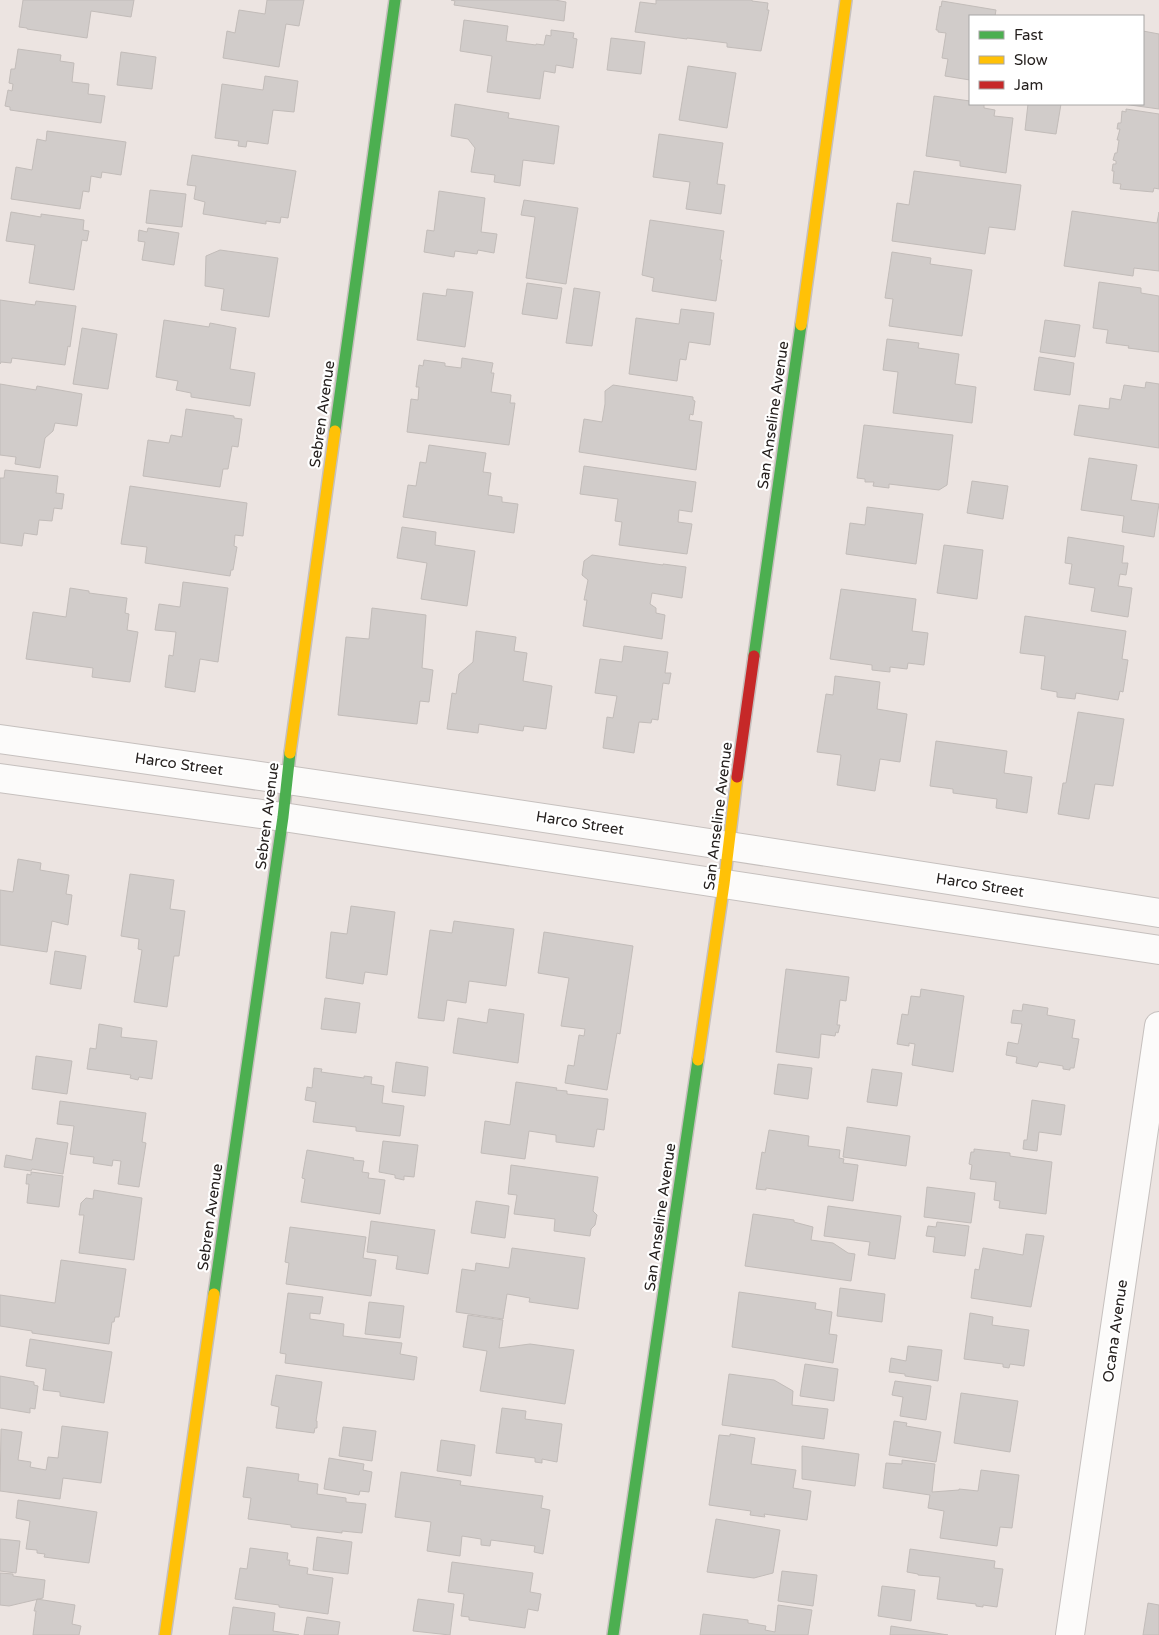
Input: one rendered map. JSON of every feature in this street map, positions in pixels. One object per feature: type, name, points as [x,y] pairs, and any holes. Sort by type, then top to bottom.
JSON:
[{"type":"street","name":"Sebren Avenue","points":[[165,1635],[283,817],[286,779],[395,0]]},
{"type":"street","name":"San Anseline Avenue","points":[[613,1635],[724,884],[846,0]]},
{"type":"street","name":"Harco Street","points":[[0,740],[286,779],[728,845],[1159,913]]},
{"type":"street","points":[[0,778],[283,817],[1159,950]]},
{"type":"street","name":"Ocana Avenue","points":[[1070,1635],[1159,1026]]},
{"type":"building","points":[[23,0],[134,0],[131,17],[91,11],[87,38],[19,27]]},
{"type":"building","points":[[267,0],[304,0],[299,26],[286,24],[279,67],[223,58],[227,31],[235,33],[239,10],[265,14]]},
{"type":"building","points":[[451,0],[555,0],[566,2],[564,21],[454,5],[455,1]]},
{"type":"building","points":[[656,0],[752,0],[768,3],[767,10],[769,10],[761,51],[727,47],[727,43],[635,32],[640,2],[656,4]]},
{"type":"building","points":[[942,1],[996,10],[995,15],[969,15],[969,80],[945,76],[948,59],[942,58],[946,33],[936,30]]},
{"type":"building","points":[[464,20],[508,26],[506,41],[536,45],[544,45],[546,35],[551,36],[551,30],[574,33],[573,38],[577,39],[573,68],[556,65],[555,73],[544,71],[540,99],[487,92],[492,56],[460,51]]},
{"type":"building","points":[[1144,31],[1159,34],[1159,109],[1130,105],[1144,105]]},
{"type":"building","points":[[611,38],[645,42],[641,74],[607,70]]},
{"type":"building","points":[[18,49],[61,55],[60,61],[74,63],[72,82],[89,84],[88,94],[105,96],[101,123],[10,110],[10,107],[5,106],[8,90],[12,91],[13,84],[9,83],[11,69],[15,69]]},
{"type":"building","points":[[121,52],[156,57],[152,89],[117,85]]},
{"type":"building","points":[[688,66],[736,73],[727,128],[679,120]]},
{"type":"building","points":[[265,76],[298,81],[294,112],[273,110],[268,144],[247,141],[246,147],[238,146],[239,141],[215,138],[222,84],[263,90]]},
{"type":"building","points":[[934,96],[969,101],[969,105],[984,105],[984,108],[995,110],[994,116],[1013,118],[1006,173],[960,166],[960,161],[926,156]]},
{"type":"building","points":[[455,104],[509,113],[508,118],[559,126],[554,164],[523,160],[520,186],[494,182],[495,175],[471,172],[475,148],[468,139],[451,136]]},
{"type":"building","points":[[1028,105],[1061,105],[1056,134],[1025,130]]},
{"type":"building","points":[[1126,109],[1159,114],[1159,189],[1154,188],[1153,192],[1120,189],[1121,184],[1113,183],[1114,171],[1112,171],[1113,164],[1116,164],[1116,161],[1113,160],[1115,153],[1117,153],[1119,140],[1117,140],[1120,129],[1117,129],[1118,123],[1121,123],[1122,111],[1126,112]]},
{"type":"building","points":[[47,131],[126,142],[121,175],[102,172],[101,178],[91,176],[89,192],[83,191],[80,209],[11,199],[16,167],[32,170],[37,139],[46,141]]},
{"type":"building","points":[[659,134],[723,143],[717,184],[725,185],[721,214],[686,209],[690,182],[653,177]]},
{"type":"building","points":[[192,155],[296,171],[288,218],[281,217],[280,223],[266,221],[266,224],[203,214],[205,202],[194,199],[196,186],[187,185]]},
{"type":"building","points":[[914,171],[1021,185],[1015,230],[989,227],[985,254],[892,241],[897,203],[909,205]]},
{"type":"building","points":[[150,190],[186,194],[182,227],[146,223]]},
{"type":"building","points":[[439,191],[485,198],[481,232],[497,234],[494,253],[478,250],[477,254],[455,251],[454,257],[424,252],[427,230],[434,231]]},
{"type":"building","points":[[524,200],[578,208],[566,284],[526,278],[535,217],[521,215]]},
{"type":"building","points":[[1072,211],[1157,223],[1159,212],[1159,271],[1134,268],[1133,276],[1064,266]]},
{"type":"building","points":[[11,212],[41,217],[41,214],[84,220],[83,230],[89,231],[87,241],[82,240],[74,290],[29,283],[35,245],[6,241]]},
{"type":"building","points":[[650,220],[724,231],[716,301],[652,291],[654,278],[642,275]]},
{"type":"building","points":[[148,228],[179,233],[174,265],[142,260],[145,242],[138,241],[139,230],[147,232]]},
{"type":"building","points":[[220,250],[278,258],[269,317],[221,310],[224,289],[205,286],[206,256]]},
{"type":"building","points":[[892,252],[931,258],[930,264],[972,270],[962,336],[889,326],[893,299],[885,298]]},
{"type":"building","points":[[1099,282],[1141,288],[1141,293],[1159,296],[1159,352],[1106,343],[1108,330],[1093,328]]},
{"type":"building","points":[[527,283],[562,288],[557,319],[522,314]]},
{"type":"building","points":[[574,288],[600,292],[592,346],[566,343]]},
{"type":"building","points":[[447,289],[473,292],[465,347],[417,340],[423,293],[446,296]]},
{"type":"building","points":[[0,300],[35,305],[36,301],[76,306],[70,347],[68,346],[65,365],[12,358],[11,363],[1,362],[0,364]]},
{"type":"building","points":[[681,309],[714,313],[710,345],[689,342],[686,360],[680,359],[677,381],[629,374],[636,318],[679,324]]},
{"type":"building","points":[[164,320],[209,327],[210,323],[236,328],[230,369],[255,373],[250,406],[191,397],[191,393],[176,390],[178,381],[156,377]]},
{"type":"building","points":[[1045,320],[1080,325],[1075,357],[1040,352]]},
{"type":"building","points":[[82,328],[117,334],[108,389],[73,384]]},
{"type":"building","points":[[887,339],[919,343],[918,348],[959,354],[955,384],[976,387],[972,423],[893,413],[898,372],[883,370]]},
{"type":"building","points":[[1039,357],[1074,363],[1070,395],[1034,390]]},
{"type":"building","points":[[462,358],[493,363],[491,373],[494,373],[491,392],[511,395],[510,403],[515,403],[509,445],[407,432],[411,399],[418,400],[419,387],[416,387],[419,365],[423,366],[424,360],[445,363],[445,366],[461,368]]},
{"type":"building","points":[[1146,382],[1159,384],[1159,448],[1074,435],[1079,405],[1109,409],[1110,398],[1121,400],[1124,385],[1145,388]]},
{"type":"building","points":[[0,384],[36,390],[37,386],[82,394],[77,426],[55,423],[53,431],[45,438],[40,468],[15,464],[16,457],[0,455]]},
{"type":"building","points":[[613,385],[693,397],[695,401],[693,415],[690,414],[689,420],[702,422],[696,470],[579,452],[584,419],[602,422],[605,391]]},
{"type":"building","points":[[186,409],[234,416],[234,418],[242,419],[238,447],[232,446],[228,469],[223,469],[220,487],[143,476],[148,440],[169,443],[171,435],[182,437]]},
{"type":"building","points":[[864,425],[953,435],[947,485],[939,490],[889,484],[889,488],[873,486],[874,482],[865,482],[865,479],[857,478]]},
{"type":"building","points":[[429,445],[486,453],[483,472],[491,473],[488,495],[502,497],[502,502],[518,504],[514,533],[403,517],[408,485],[416,486],[420,462],[426,463]]},
{"type":"building","points":[[1089,458],[1137,465],[1131,500],[1159,504],[1154,537],[1122,532],[1124,516],[1081,510]]},
{"type":"building","points":[[584,466],[696,482],[692,512],[679,510],[678,522],[692,524],[687,554],[619,545],[622,522],[615,521],[618,499],[580,494]]},
{"type":"building","points":[[5,470],[58,476],[56,493],[64,494],[62,509],[54,508],[52,521],[39,520],[37,535],[24,533],[22,546],[0,543],[0,478],[4,478]]},
{"type":"building","points":[[972,481],[1008,486],[1003,519],[967,513]]},
{"type":"building","points":[[130,486],[247,503],[243,536],[235,535],[234,546],[237,547],[233,570],[231,570],[230,576],[145,563],[147,547],[121,544]]},
{"type":"building","points":[[867,507],[923,514],[916,564],[846,554],[850,523],[865,525]]},
{"type":"building","points":[[402,527],[436,532],[435,545],[475,551],[467,606],[421,599],[427,563],[397,558]]},
{"type":"building","points":[[1068,537],[1124,546],[1122,563],[1128,563],[1126,575],[1120,574],[1118,586],[1132,588],[1128,617],[1091,611],[1095,588],[1069,584],[1072,564],[1065,563]]},
{"type":"building","points":[[944,545],[983,550],[977,599],[937,593]]},
{"type":"building","points":[[592,555],[686,567],[682,598],[652,593],[650,604],[656,608],[656,613],[665,615],[662,639],[583,626],[587,600],[584,600],[588,580],[582,575],[584,561]]},
{"type":"building","points":[[183,582],[228,588],[218,662],[200,659],[195,692],[165,687],[169,655],[173,656],[176,632],[155,630],[159,604],[180,607]]},
{"type":"building","points":[[70,588],[89,591],[89,593],[127,598],[125,613],[129,614],[127,630],[138,632],[130,682],[92,677],[93,668],[26,659],[33,612],[66,617]]},
{"type":"building","points":[[841,589],[916,599],[912,631],[928,633],[924,665],[908,663],[907,669],[890,667],[890,672],[872,670],[872,665],[830,659]]},
{"type":"building","points":[[372,608],[426,615],[422,668],[433,670],[429,702],[420,701],[417,724],[338,715],[346,637],[369,639]]},
{"type":"building","points":[[1025,616],[1126,631],[1122,659],[1128,660],[1123,692],[1120,691],[1118,700],[1076,693],[1075,699],[1057,697],[1057,692],[1041,689],[1045,656],[1020,653]]},
{"type":"building","points":[[476,631],[516,637],[514,651],[527,653],[523,681],[552,686],[546,729],[524,726],[523,731],[479,724],[478,733],[447,729],[452,693],[456,694],[459,674],[473,662]]},
{"type":"building","points":[[624,646],[668,652],[665,673],[671,673],[669,684],[663,683],[658,720],[652,719],[651,723],[639,722],[634,753],[603,748],[607,717],[613,718],[617,696],[595,693],[600,659],[622,662]]},
{"type":"building","points":[[835,676],[880,682],[877,709],[907,714],[900,762],[880,759],[875,791],[837,785],[841,755],[817,752],[826,694],[833,695]]},
{"type":"building","points":[[1078,712],[1124,719],[1113,786],[1095,784],[1089,819],[1058,814],[1063,783],[1066,783]]},
{"type":"building","points":[[936,741],[1007,751],[1004,773],[1032,777],[1027,813],[996,808],[997,799],[953,793],[953,789],[930,786]]},
{"type":"building","points":[[18,859],[41,863],[40,870],[69,875],[66,894],[72,895],[68,925],[52,921],[47,952],[0,945],[0,890],[13,892]]},
{"type":"building","points":[[130,874],[174,880],[170,909],[185,911],[179,956],[174,956],[167,1007],[134,1002],[142,950],[138,949],[139,939],[121,936]]},
{"type":"building","points":[[351,906],[395,912],[387,975],[365,972],[363,984],[326,978],[331,932],[347,934]]},
{"type":"building","points":[[454,921],[514,929],[506,986],[469,981],[466,1003],[447,1000],[444,1021],[418,1018],[430,930],[452,933]]},
{"type":"building","points":[[544,932],[633,946],[620,1034],[617,1033],[607,1090],[565,1083],[568,1065],[574,1066],[579,1035],[584,1036],[585,1029],[561,1026],[569,978],[538,973]]},
{"type":"building","points":[[55,951],[86,956],[81,989],[50,984]]},
{"type":"building","points":[[786,969],[849,977],[846,1001],[840,1000],[837,1025],[840,1025],[838,1033],[836,1032],[835,1036],[821,1034],[819,1058],[776,1052]]},
{"type":"building","points":[[921,989],[964,996],[953,1072],[912,1065],[915,1044],[909,1043],[909,1046],[897,1044],[902,1014],[908,1015],[911,996],[920,997]]},
{"type":"building","points":[[325,998],[360,1003],[356,1033],[321,1029]]},
{"type":"building","points":[[1023,1004],[1048,1008],[1047,1015],[1075,1020],[1072,1038],[1079,1039],[1074,1068],[1070,1068],[1070,1070],[1063,1069],[1063,1066],[1039,1062],[1037,1067],[1016,1063],[1017,1057],[1006,1055],[1008,1042],[1018,1044],[1022,1024],[1011,1023],[1013,1010],[1022,1011]]},
{"type":"building","points":[[489,1009],[524,1014],[518,1063],[453,1053],[458,1018],[487,1023]]},
{"type":"building","points":[[99,1024],[122,1028],[121,1037],[157,1041],[152,1079],[139,1077],[138,1080],[130,1078],[131,1075],[87,1069],[90,1048],[96,1049]]},
{"type":"building","points":[[36,1056],[72,1061],[67,1094],[32,1089]]},
{"type":"building","points":[[396,1062],[428,1067],[425,1096],[392,1092]]},
{"type":"building","points":[[778,1064],[812,1068],[808,1099],[774,1094]]},
{"type":"building","points":[[314,1068],[322,1069],[321,1072],[364,1078],[364,1076],[372,1077],[371,1084],[384,1086],[382,1103],[404,1106],[400,1136],[356,1131],[356,1127],[313,1122],[316,1102],[305,1100],[307,1087],[312,1088]]},
{"type":"building","points":[[872,1069],[902,1073],[897,1106],[867,1102]]},
{"type":"building","points":[[516,1082],[557,1088],[556,1090],[567,1091],[567,1094],[608,1099],[604,1130],[597,1129],[594,1147],[556,1142],[556,1135],[529,1131],[525,1159],[481,1153],[485,1121],[510,1125]]},
{"type":"building","points":[[1032,1100],[1065,1105],[1061,1135],[1039,1132],[1037,1151],[1023,1149],[1024,1140],[1027,1140]]},
{"type":"building","points":[[60,1101],[146,1113],[142,1142],[146,1143],[139,1187],[118,1184],[121,1161],[113,1160],[112,1166],[93,1163],[94,1157],[70,1154],[74,1126],[57,1124]]},
{"type":"building","points":[[847,1127],[910,1136],[906,1166],[843,1157]]},
{"type":"building","points":[[769,1130],[809,1136],[808,1146],[840,1150],[839,1158],[844,1159],[843,1163],[858,1165],[853,1201],[766,1188],[766,1190],[756,1189],[762,1152],[765,1153]]},
{"type":"building","points":[[36,1138],[68,1143],[63,1174],[4,1167],[6,1155],[32,1160]]},
{"type":"building","points":[[383,1141],[418,1145],[414,1177],[404,1176],[404,1180],[395,1178],[395,1175],[379,1172]]},
{"type":"building","points":[[974,1149],[1010,1153],[1010,1156],[1052,1162],[1046,1214],[999,1208],[1000,1201],[994,1200],[996,1182],[970,1179],[972,1165],[969,1164],[971,1152],[974,1152]]},
{"type":"building","points":[[307,1150],[364,1161],[362,1172],[369,1173],[368,1178],[385,1180],[380,1214],[301,1202],[305,1179],[302,1178]]},
{"type":"building","points":[[511,1165],[598,1177],[593,1211],[597,1215],[590,1236],[554,1231],[555,1219],[514,1214],[517,1195],[508,1194]]},
{"type":"building","points":[[31,1172],[63,1176],[59,1207],[27,1203],[29,1184],[26,1184],[27,1174],[31,1175]]},
{"type":"building","points":[[927,1187],[975,1193],[971,1223],[924,1217]]},
{"type":"building","points":[[94,1190],[142,1198],[134,1260],[79,1253],[84,1215],[79,1215],[81,1203],[86,1198],[93,1199]]},
{"type":"building","points":[[476,1201],[509,1206],[505,1238],[471,1233]]},
{"type":"building","points":[[828,1206],[901,1216],[895,1259],[868,1255],[870,1242],[824,1236]]},
{"type":"building","points":[[753,1214],[794,1220],[794,1222],[813,1227],[811,1240],[833,1243],[848,1253],[855,1254],[851,1281],[745,1266]]},
{"type":"building","points":[[371,1221],[435,1230],[428,1274],[396,1269],[398,1256],[367,1252]]},
{"type":"building","points":[[937,1222],[969,1226],[965,1256],[933,1252],[935,1237],[926,1236],[928,1226],[936,1227]]},
{"type":"building","points":[[290,1227],[366,1237],[363,1258],[376,1260],[371,1296],[286,1284],[289,1263],[285,1262]]},
{"type":"building","points":[[1026,1234],[1044,1236],[1031,1307],[971,1298],[975,1269],[979,1270],[983,1248],[1023,1255]]},
{"type":"building","points":[[512,1248],[585,1258],[578,1309],[529,1302],[530,1298],[507,1294],[503,1319],[456,1312],[462,1269],[475,1271],[476,1263],[509,1268]]},
{"type":"building","points":[[61,1260],[126,1269],[119,1317],[115,1317],[114,1322],[112,1322],[109,1344],[32,1333],[32,1331],[0,1326],[0,1295],[55,1303]]},
{"type":"building","points":[[840,1288],[885,1294],[882,1322],[837,1316]]},
{"type":"building","points":[[739,1292],[816,1303],[815,1309],[832,1312],[829,1334],[837,1335],[833,1363],[732,1347]]},
{"type":"building","points":[[288,1293],[323,1297],[320,1314],[310,1313],[310,1319],[344,1324],[343,1336],[402,1343],[400,1354],[417,1357],[414,1380],[285,1363],[286,1354],[280,1353]]},
{"type":"building","points":[[369,1302],[404,1306],[400,1338],[365,1334]]},
{"type":"building","points":[[970,1313],[993,1317],[992,1325],[1029,1330],[1024,1366],[1010,1364],[1009,1368],[1003,1367],[1003,1364],[964,1359]]},
{"type":"building","points":[[468,1315],[503,1320],[499,1348],[530,1344],[574,1350],[565,1404],[480,1391],[487,1351],[463,1347]]},
{"type":"building","points":[[30,1339],[112,1352],[104,1403],[60,1396],[60,1392],[43,1390],[46,1369],[26,1366]]},
{"type":"building","points":[[908,1346],[942,1350],[938,1381],[889,1372],[891,1358],[906,1361]]},
{"type":"building","points":[[805,1364],[838,1369],[834,1401],[800,1396]]},
{"type":"building","points":[[729,1374],[774,1380],[793,1391],[792,1405],[828,1409],[824,1439],[722,1425]]},
{"type":"building","points":[[276,1375],[322,1382],[316,1421],[317,1428],[315,1428],[314,1433],[276,1428],[279,1407],[271,1405]]},
{"type":"building","points":[[0,1376],[34,1382],[34,1385],[38,1386],[35,1409],[30,1408],[30,1413],[0,1408]]},
{"type":"building","points":[[895,1381],[931,1386],[926,1420],[900,1416],[903,1397],[892,1395]]},
{"type":"building","points":[[961,1393],[1018,1401],[1010,1452],[954,1443]]},
{"type":"building","points":[[502,1408],[526,1411],[525,1419],[562,1424],[557,1462],[542,1459],[542,1463],[535,1462],[535,1458],[496,1453]]},
{"type":"building","points":[[894,1421],[907,1423],[906,1426],[941,1432],[936,1462],[889,1455]]},
{"type":"building","points":[[62,1426],[108,1432],[101,1483],[63,1478],[60,1499],[0,1491],[1,1429],[22,1432],[18,1460],[31,1462],[30,1467],[46,1470],[48,1457],[58,1458]]},
{"type":"building","points":[[343,1427],[376,1431],[372,1461],[339,1456]]},
{"type":"building","points":[[730,1434],[755,1438],[751,1464],[796,1470],[793,1488],[811,1491],[807,1520],[764,1514],[765,1517],[750,1515],[751,1511],[709,1505],[719,1435],[730,1436]]},
{"type":"building","points":[[441,1440],[475,1445],[471,1476],[437,1471]]},
{"type":"building","points":[[802,1446],[859,1454],[855,1486],[802,1479]]},
{"type":"building","points":[[329,1458],[364,1464],[363,1470],[372,1472],[369,1492],[360,1491],[359,1495],[324,1489]]},
{"type":"building","points":[[902,1460],[935,1464],[932,1492],[959,1489],[978,1491],[981,1470],[1019,1475],[1012,1528],[1000,1527],[997,1546],[940,1538],[944,1511],[928,1508],[930,1495],[883,1488],[886,1463],[902,1464]]},
{"type":"building","points":[[247,1467],[299,1474],[298,1481],[318,1484],[317,1494],[346,1498],[346,1502],[366,1504],[362,1533],[342,1531],[342,1533],[291,1527],[291,1525],[248,1519],[251,1498],[243,1497]]},
{"type":"building","points":[[401,1472],[461,1481],[460,1485],[543,1496],[541,1508],[550,1510],[543,1554],[534,1552],[535,1546],[491,1540],[490,1546],[481,1545],[481,1539],[462,1536],[460,1556],[427,1551],[431,1522],[395,1517]]},
{"type":"building","points":[[18,1500],[97,1512],[89,1563],[44,1557],[45,1554],[37,1553],[37,1550],[26,1549],[30,1521],[16,1518]]},
{"type":"building","points":[[716,1519],[780,1530],[773,1573],[754,1578],[707,1572]]},
{"type":"building","points":[[317,1537],[352,1542],[348,1574],[313,1570]]},
{"type":"building","points":[[0,1539],[20,1541],[16,1573],[0,1571]]},
{"type":"building","points":[[250,1548],[288,1553],[287,1560],[290,1560],[289,1565],[308,1568],[307,1574],[333,1578],[328,1614],[235,1599],[240,1568],[247,1569]]},
{"type":"building","points":[[910,1549],[995,1561],[994,1568],[1003,1569],[997,1607],[983,1605],[983,1607],[976,1606],[976,1604],[937,1599],[940,1577],[907,1572]]},
{"type":"building","points":[[452,1562],[533,1573],[530,1592],[541,1594],[538,1611],[528,1609],[525,1628],[469,1620],[469,1617],[461,1616],[464,1594],[448,1592]]},
{"type":"building","points":[[782,1571],[817,1575],[813,1606],[778,1601]]},
{"type":"building","points":[[0,1573],[45,1580],[43,1598],[9,1606],[0,1605]]},
{"type":"building","points":[[882,1586],[915,1590],[911,1621],[878,1616]]},
{"type":"building","points":[[37,1599],[75,1605],[72,1624],[81,1626],[79,1635],[33,1635],[36,1611],[34,1611]]},
{"type":"building","points":[[418,1599],[454,1604],[450,1635],[413,1631]]},
{"type":"building","points":[[1148,1603],[1159,1605],[1159,1635],[1143,1635]]},
{"type":"building","points":[[778,1605],[812,1610],[808,1635],[700,1635],[703,1614],[748,1620],[748,1623],[766,1626],[765,1630],[775,1632]]},
{"type":"building","points":[[233,1607],[275,1613],[273,1631],[299,1635],[229,1635]]},
{"type":"building","points":[[307,1617],[340,1622],[338,1635],[304,1635]]},
{"type":"building","points":[[891,1626],[948,1635],[890,1635]]},
{"type":"traffic: fast","points":[[335,431],[395,0]]},
{"type":"traffic: fast","points":[[754,656],[801,325]]},
{"type":"traffic: fast","points":[[214,1294],[283,817],[290,753]]},
{"type":"traffic: fast","points":[[613,1635],[698,1060]]},
{"type":"traffic: slow","points":[[801,325],[846,0]]},
{"type":"traffic: slow","points":[[290,753],[335,431]]},
{"type":"traffic: slow","points":[[698,1060],[724,884],[737,777]]},
{"type":"traffic: slow","points":[[165,1635],[214,1294]]},
{"type":"traffic: jam","points":[[737,777],[754,656]]}]
